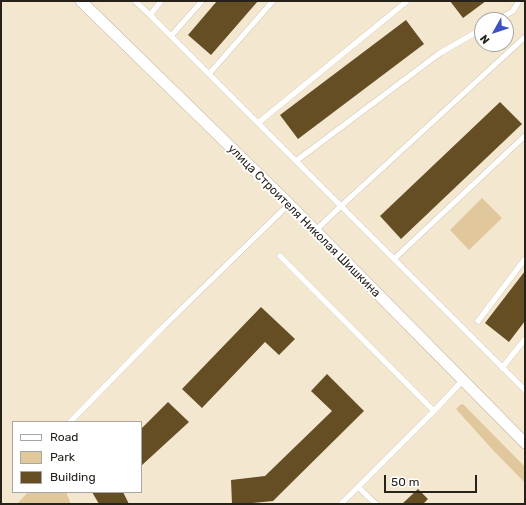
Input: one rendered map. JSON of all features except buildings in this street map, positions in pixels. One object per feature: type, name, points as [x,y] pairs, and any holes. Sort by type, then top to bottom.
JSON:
[{"type":"street","name":"улица Строителя Николая Шишкина","points":[[81,1],[288,204],[525,443]]},
{"type":"lane","points":[[135,1],[525,390]]},
{"type":"lane","points":[[150,15],[161,1]]},
{"type":"lane","points":[[171,36],[202,1]]},
{"type":"lane","points":[[209,74],[274,1]]},
{"type":"lane","points":[[511,12],[519,1]]},
{"type":"lane","points":[[258,123],[405,2]]},
{"type":"lane","points":[[296,162],[440,53],[474,34]]},
{"type":"lane","points":[[315,231],[525,37]]},
{"type":"lane","points":[[394,259],[525,136]]},
{"type":"lane","points":[[71,421],[163,327],[288,204]]},
{"type":"lane","points":[[280,256],[434,411]]},
{"type":"lane","points":[[478,321],[525,259]]},
{"type":"lane","points":[[502,368],[525,339]]},
{"type":"lane","points":[[341,504],[463,380]]},
{"type":"lane","points":[[358,487],[376,504]]},
{"type":"green space","points":[[482,198],[502,218],[469,250],[450,230]]},
{"type":"green space","points":[[462,404],[525,466],[525,483],[456,409]]},
{"type":"green space","points":[[27,493],[66,493],[71,504],[17,504]]}]
